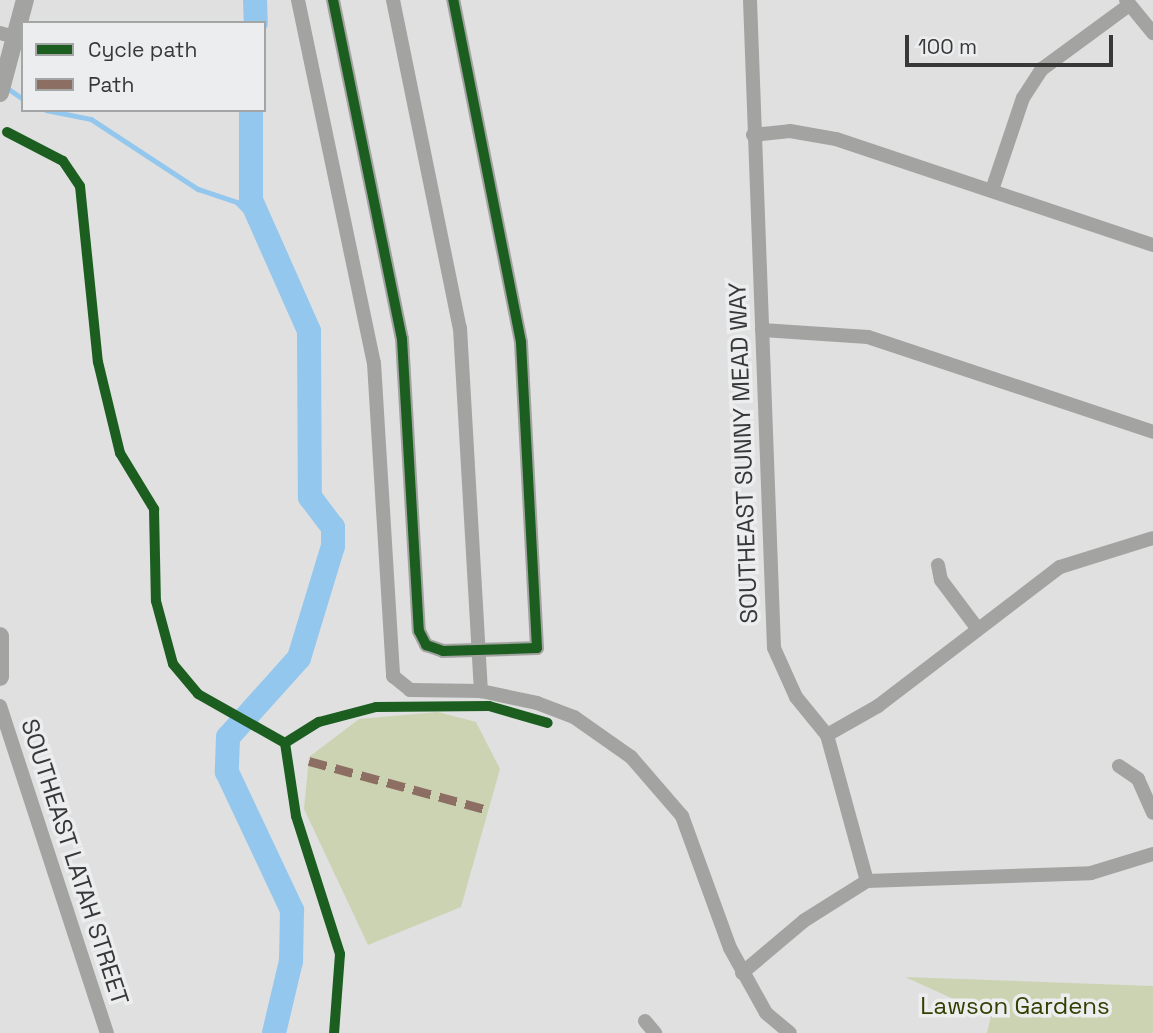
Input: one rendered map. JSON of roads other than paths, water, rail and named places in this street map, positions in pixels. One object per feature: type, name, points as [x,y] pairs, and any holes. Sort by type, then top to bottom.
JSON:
[{"type":"street","points":[[0,93],[8,63],[7,35],[24,0]]},
{"type":"street","points":[[298,0],[373,363],[393,676],[410,690],[481,691],[573,717],[650,775],[699,851],[742,973],[782,1031]]},
{"type":"street","points":[[333,0],[402,338],[419,631],[426,645],[443,652],[481,653],[537,648],[521,342],[453,0]]},
{"type":"street","points":[[393,0],[460,328],[481,653],[481,691]]},
{"type":"street","name":"SOUTHEAST SUNNY MEAD WAY","points":[[750,0],[774,648],[796,697],[827,735],[867,881]]},
{"type":"street","points":[[992,190],[1023,98],[1042,69],[1128,3],[1153,33]]},
{"type":"street","points":[[753,135],[811,132],[1153,245]]},
{"type":"street","points":[[762,330],[868,337],[1153,432]]},
{"type":"street","points":[[827,735],[878,706],[1060,567],[1153,538]]},
{"type":"street","points":[[938,565],[941,580],[977,628]]},
{"type":"street","points":[[0,636],[0,677]]},
{"type":"street","name":"SOUTHEAST LATAH STREET","points":[[0,706],[107,1033]]},
{"type":"street","points":[[1119,766],[1138,779],[1153,813]]},
{"type":"street","points":[[742,973],[805,920],[867,881],[1091,873],[1153,854]]},
{"type":"street","points":[[645,1021],[655,1033]]},
{"type":"waterway","points":[[255,0],[256,21]]},
{"type":"waterway","points":[[6,87],[21,98]]},
{"type":"waterway","points":[[56,112],[91,119],[198,189],[237,202],[259,225]]},
{"type":"waterway","points":[[251,112],[251,200],[309,331],[310,497],[333,527],[333,546],[299,658],[228,737],[227,772],[292,910],[291,961],[274,1033]]},
{"type":"park label","name":"Lawson Gardens","points":[[1015,1006]]}]
